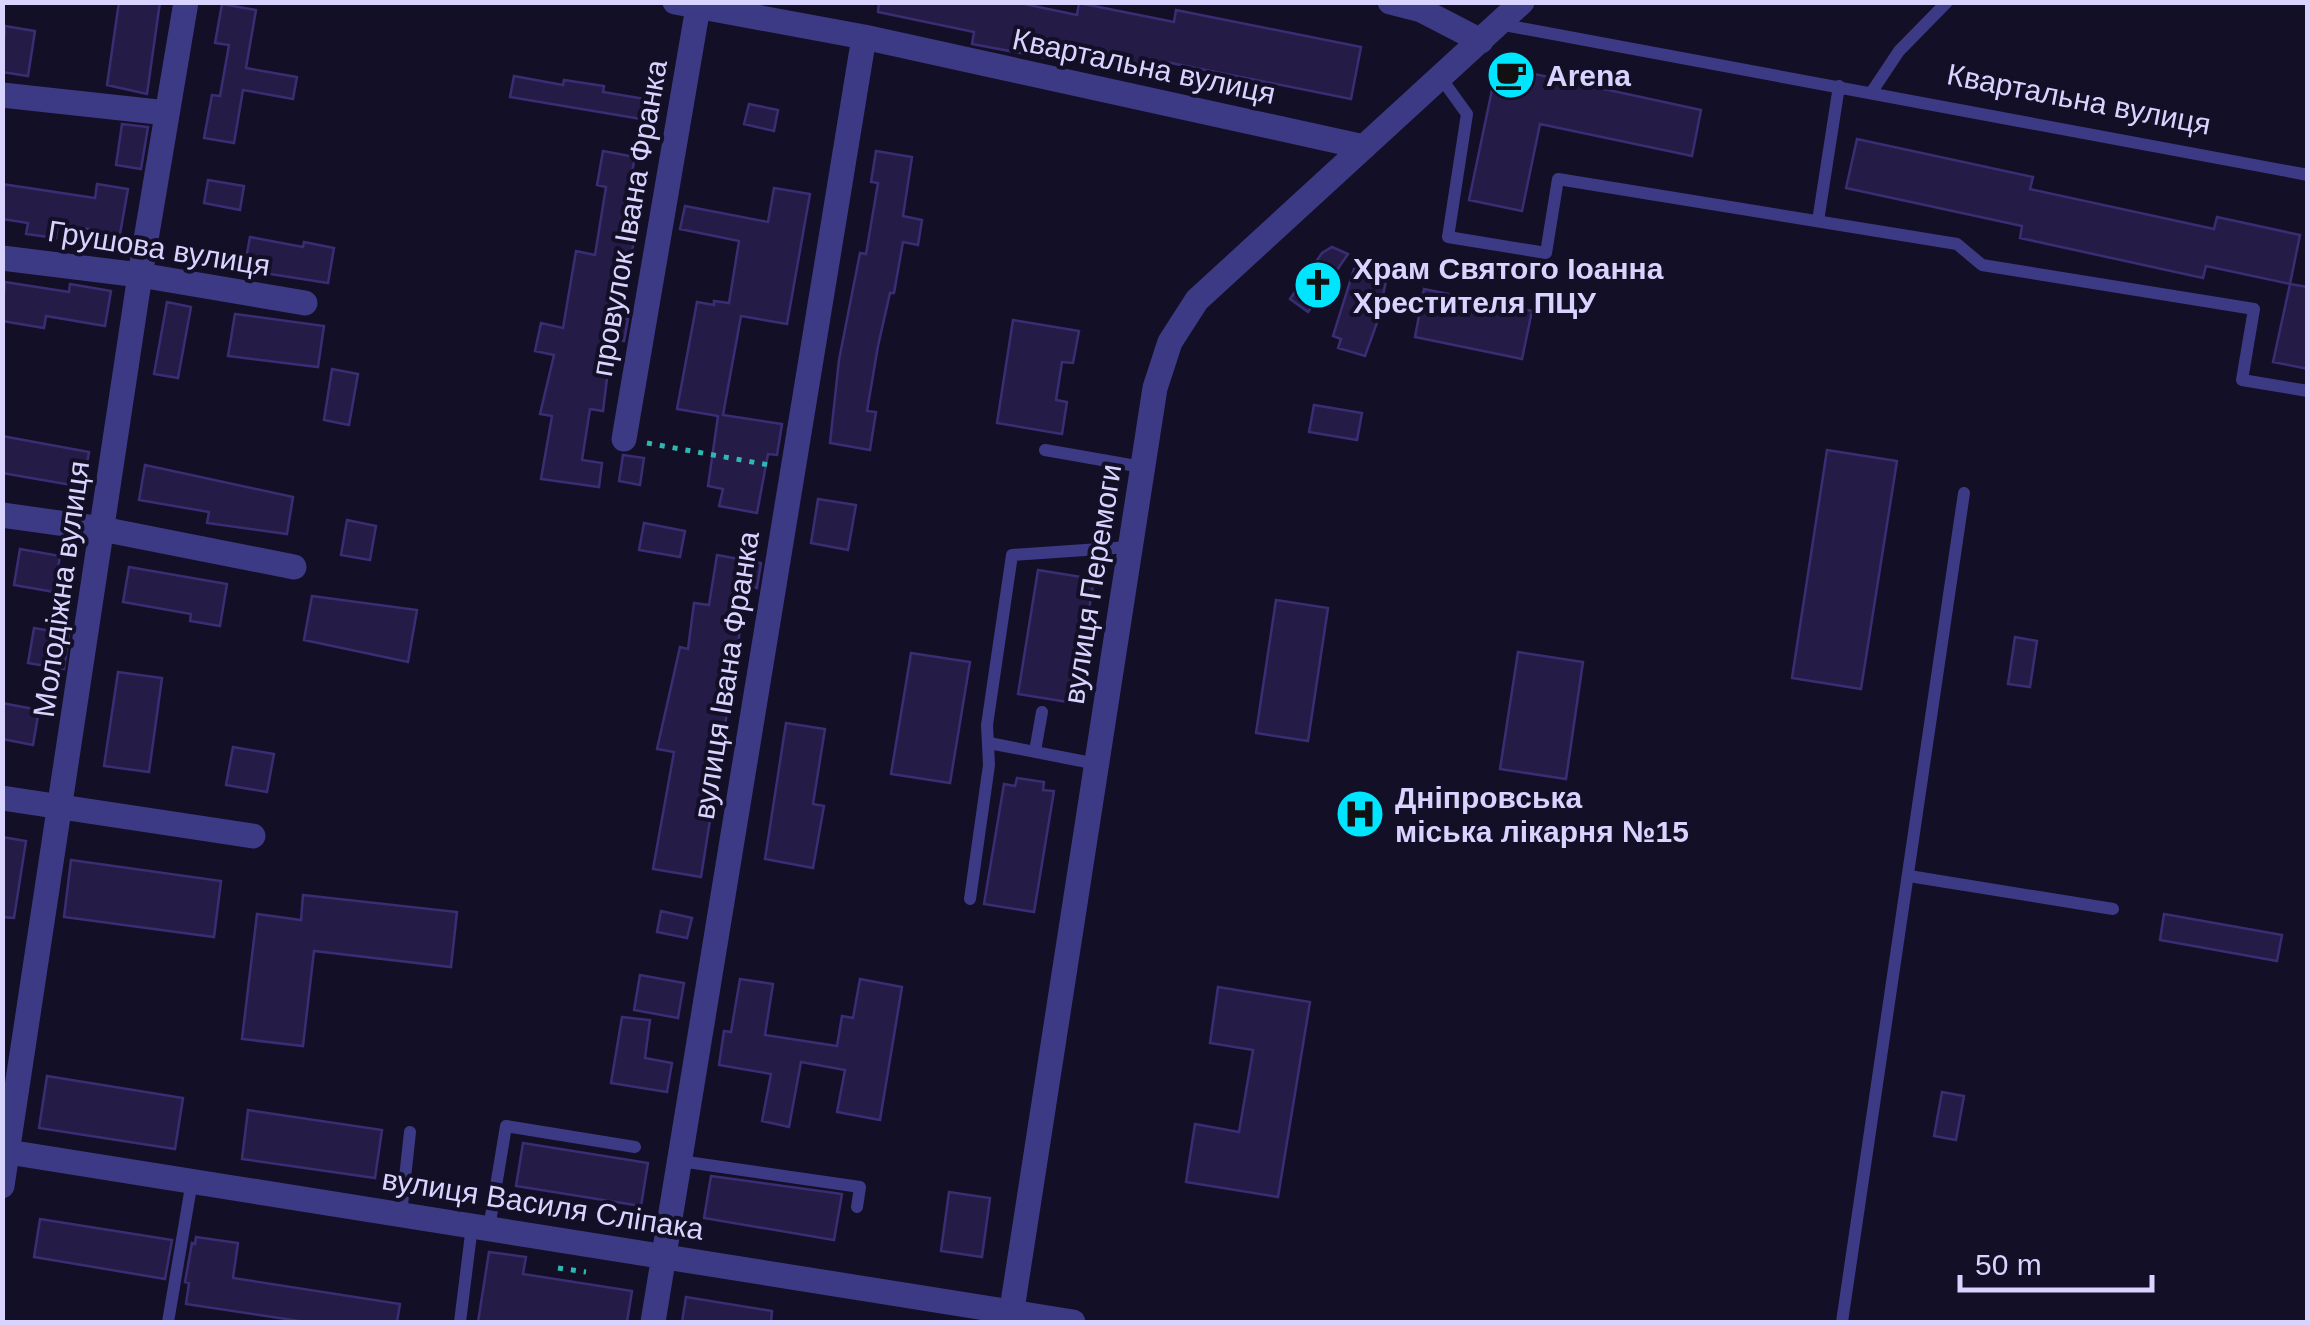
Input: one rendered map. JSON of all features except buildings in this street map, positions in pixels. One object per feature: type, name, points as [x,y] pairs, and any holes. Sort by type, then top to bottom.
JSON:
[{"type":"street","name":"Молодіжна вулиця","points":[[2,1186],[140,276],[186,2]]},
{"type":"street","name":"Квартальна вулиця","points":[[1390,2],[1490,32]]},
{"type":"street","name":"вулиця Перемоги","points":[[1010,1317],[1142,466],[1156,388],[1170,342],[1197,300],[1522,2]]},
{"type":"street","name":"Квартальна вулиця","points":[[686,5],[864,38],[1364,147]]},
{"type":"street","name":"провулок Івана Франка","points":[[624,439],[686,5]]},
{"type":"street","name":"вулиця Івана Франка","points":[[653,1322],[864,38]]},
{"type":"street","points":[[2,95],[167,112]]},
{"type":"street","name":"Грушова вулиця","points":[[2,258],[305,303]]},
{"type":"street","points":[[2,515],[102,529],[294,567]]},
{"type":"street","points":[[2,798],[253,836]]},
{"type":"street","name":"вулиця Василя Сліпака","points":[[6,1151],[664,1256],[1010,1317],[1073,1322]]},
{"type":"lane","points":[[1871,92],[1899,51],[1947,2]]},
{"type":"lane","name":"Квартальна вулиця","points":[[1490,32],[1840,86],[2308,175]]},
{"type":"lane","points":[[1441,78],[1467,114],[1448,237],[1546,253],[1558,179],[1957,244],[1982,264],[2254,308],[2242,380],[2308,391]]},
{"type":"lane","points":[[1818,221],[1840,86]]},
{"type":"lane","points":[[1045,450],[1142,466]]},
{"type":"lane","points":[[1842,1322],[1964,493]]},
{"type":"lane","points":[[970,899],[989,766],[987,725],[1012,555],[1129,547]]},
{"type":"lane","points":[[1035,751],[1042,712]]},
{"type":"lane","points":[[988,743],[1097,764]]},
{"type":"lane","points":[[1909,876],[2114,909]]},
{"type":"lane","points":[[460,1322],[506,1126],[635,1147]]},
{"type":"lane","points":[[401,1214],[410,1132]]},
{"type":"lane","points":[[680,1161],[860,1187],[857,1207]]},
{"type":"lane","points":[[168,1322],[192,1180]]},
{"type":"path","points":[[624,439],[793,469]]},
{"type":"place","name":"Arena","points":[[1511,75]]},
{"type":"place","name":"Храм Святого Іоанна Хрестителя ПЦУ","points":[[1318,285]]},
{"type":"place","name":"Дніпровська міська лікарня №15","points":[[1360,814]]}]
